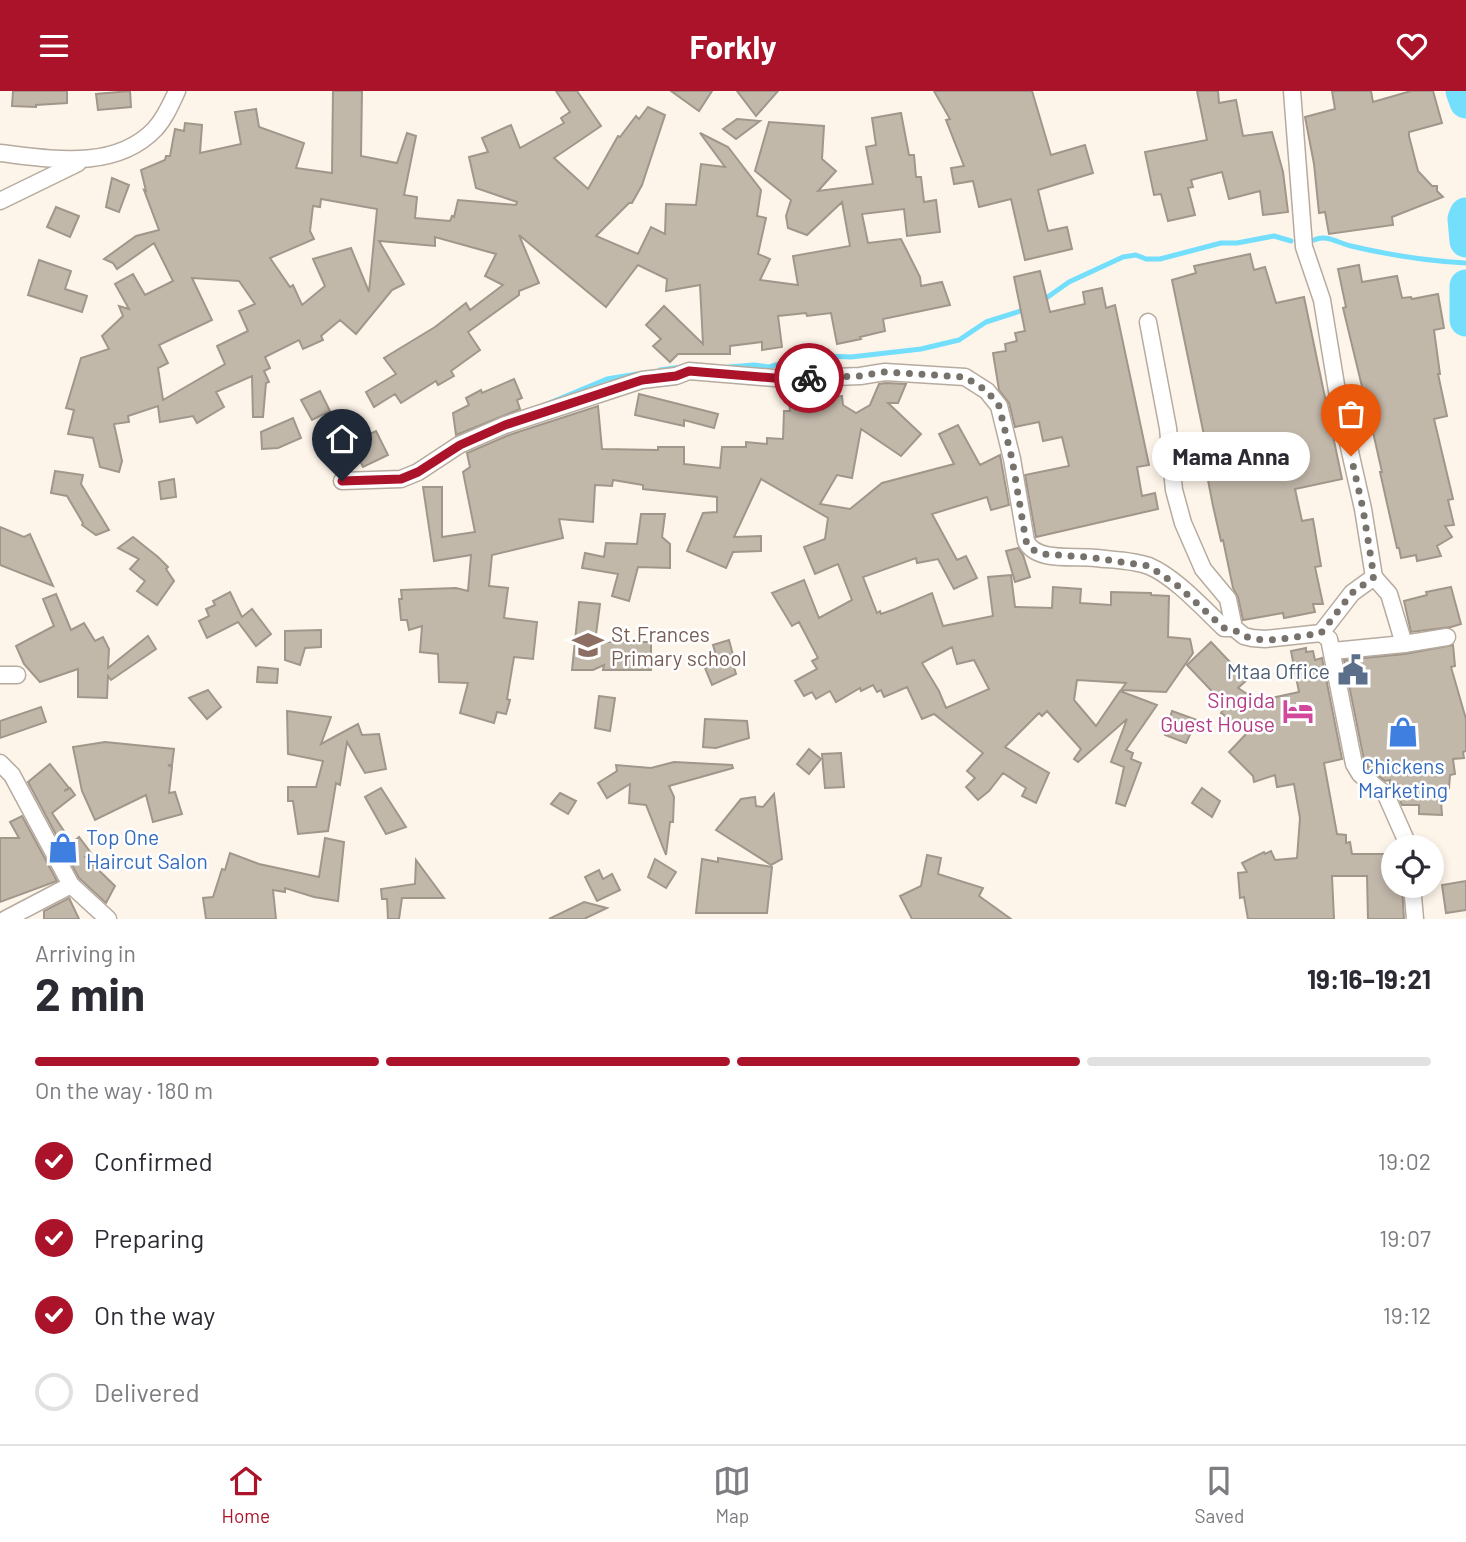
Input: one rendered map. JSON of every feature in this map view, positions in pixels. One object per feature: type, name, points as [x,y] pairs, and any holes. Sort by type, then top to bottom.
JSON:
[{"type":"street","points":[[0,153],[67,161],[83,160],[122,150],[155,129],[177,91]]},
{"type":"street","points":[[1292,91],[1304,247],[1322,300],[1339,403],[1363,509],[1374,577],[1389,594],[1405,644]]},
{"type":"street","points":[[0,201],[83,160]]},
{"type":"street","points":[[1147,322],[1168,428],[1174,490],[1183,523],[1203,569],[1228,599],[1234,628]]},
{"type":"street","points":[[342,481],[401,479],[418,472],[460,445],[505,425],[642,380],[676,376],[689,371],[786,379],[860,376],[885,372],[965,377],[987,391],[999,406],[1029,548],[1042,554],[1088,557],[1149,566],[1178,586],[1224,628],[1234,628],[1244,636],[1265,639],[1321,633],[1329,639],[1354,764],[1360,774],[1386,796],[1404,835]]},
{"type":"street","points":[[1321,633],[1352,593],[1374,577]]},
{"type":"street","points":[[1333,651],[1447,637]]},
{"type":"street","points":[[0,675],[17,675]]},
{"type":"street","points":[[0,763],[12,775],[71,885],[108,919]]},
{"type":"street","points":[[6,919],[71,885]]},
{"type":"street","points":[[1413,898],[1415,919]]},
{"type":"building","points":[[13,91],[67,91],[67,103],[36,107],[12,106]]},
{"type":"building","points":[[130,91],[131,107],[98,110],[96,94]]},
{"type":"building","points":[[333,91],[362,91],[361,156],[397,163],[407,133],[416,136],[404,195],[417,197],[415,218],[450,221],[452,216],[454,217],[458,200],[516,205],[517,202],[476,188],[469,157],[488,152],[482,138],[511,125],[520,148],[564,123],[561,118],[570,112],[556,91],[577,91],[601,126],[554,158],[588,189],[618,136],[620,137],[636,116],[639,119],[648,107],[665,115],[642,185],[632,203],[596,236],[638,254],[651,227],[665,234],[666,204],[696,205],[701,164],[725,167],[700,133],[728,147],[761,190],[757,216],[766,218],[758,254],[770,259],[760,280],[798,285],[793,256],[850,246],[842,202],[807,235],[788,228],[786,216],[791,200],[755,171],[769,122],[824,126],[822,159],[836,171],[818,191],[873,184],[866,147],[876,145],[872,118],[901,113],[909,155],[914,155],[916,177],[921,177],[924,202],[936,200],[940,232],[907,236],[904,209],[862,214],[868,243],[901,239],[920,277],[921,286],[942,282],[950,305],[883,319],[885,331],[837,344],[831,313],[778,316],[782,347],[762,350],[762,342],[730,346],[730,354],[678,354],[670,362],[653,346],[661,339],[646,325],[664,306],[703,344],[700,285],[666,291],[667,279],[638,265],[606,307],[519,235],[539,283],[519,291],[519,295],[468,332],[480,350],[451,371],[454,376],[438,385],[436,381],[401,403],[395,394],[374,407],[366,392],[396,374],[384,358],[435,327],[466,303],[470,310],[503,285],[485,276],[496,254],[435,237],[435,246],[379,241],[404,284],[392,290],[356,334],[340,320],[321,336],[323,340],[303,349],[299,340],[265,357],[270,368],[264,371],[269,382],[266,383],[263,417],[253,417],[252,376],[216,392],[224,407],[197,423],[193,416],[160,422],[158,406],[128,416],[129,422],[114,424],[122,461],[119,472],[100,467],[93,438],[68,434],[74,410],[66,408],[81,358],[109,349],[102,336],[123,316],[119,306],[129,309],[115,284],[133,274],[145,295],[173,281],[154,243],[117,269],[113,263],[104,259],[136,236],[159,230],[144,190],[146,191],[141,170],[170,156],[175,129],[184,131],[185,123],[202,125],[200,153],[241,144],[235,112],[256,109],[259,127],[304,143],[296,168],[332,173]],"holes":[[[321,199],[377,209],[369,292],[351,248],[313,259],[325,286],[302,305],[293,285],[290,287],[270,258],[314,239],[310,231],[313,206],[320,207]],[[192,278],[239,281],[255,304],[239,311],[248,331],[217,346],[225,364],[163,400],[158,368],[168,363],[159,345],[212,320]]]},
{"type":"building","points":[[671,91],[712,91],[699,111]]},
{"type":"building","points":[[737,91],[778,91],[756,116]]},
{"type":"building","points":[[934,91],[1032,91],[1051,155],[1085,145],[1093,173],[1038,190],[1048,231],[1067,227],[1072,249],[1025,260],[1011,199],[979,207],[973,181],[954,184],[951,168],[964,166],[946,120],[950,119]]},
{"type":"building","points":[[1197,91],[1218,91],[1219,103],[1236,100],[1243,136],[1272,132],[1283,172],[1288,212],[1263,215],[1260,191],[1229,199],[1222,172],[1191,180],[1193,187],[1188,188],[1195,215],[1168,221],[1161,194],[1154,195],[1145,152],[1207,140]]},
{"type":"building","points":[[1332,91],[1371,91],[1373,102],[1411,91],[1433,91],[1442,123],[1409,132],[1409,136],[1418,171],[1432,186],[1437,186],[1437,191],[1443,197],[1392,217],[1393,225],[1329,234],[1325,212],[1319,213],[1314,164],[1305,117],[1335,109]]},
{"type":"building","points":[[737,119],[760,121],[736,139],[723,129]]},
{"type":"building","points":[[112,178],[129,185],[119,212],[106,207]]},
{"type":"building","points":[[56,207],[79,216],[70,237],[47,227]]},
{"type":"building","points":[[1250,254],[1254,270],[1265,267],[1276,303],[1304,297],[1342,479],[1295,489],[1302,521],[1313,519],[1321,566],[1315,567],[1323,604],[1313,604],[1315,612],[1284,618],[1283,613],[1243,620],[1213,506],[1207,475],[1212,474],[1172,280],[1196,273],[1194,266]]},
{"type":"building","points":[[39,260],[71,271],[65,289],[87,296],[82,312],[28,295]]},
{"type":"building","points":[[1359,265],[1362,282],[1397,276],[1402,298],[1438,294],[1444,328],[1434,330],[1438,374],[1447,416],[1434,419],[1453,499],[1448,500],[1454,525],[1445,526],[1452,537],[1437,546],[1441,556],[1417,561],[1416,555],[1401,558],[1397,548],[1343,308],[1346,307],[1338,269]]},
{"type":"building","points":[[1040,271],[1050,312],[1085,304],[1083,292],[1102,288],[1106,308],[1115,305],[1149,465],[1137,467],[1142,496],[1155,493],[1158,509],[1036,537],[1025,475],[1069,466],[1062,437],[1043,441],[1039,422],[1015,427],[1009,403],[999,390],[993,353],[1006,351],[1005,344],[1017,341],[1015,333],[1025,331],[1014,277]]},
{"type":"building","points":[[514,379],[522,398],[517,400],[520,409],[456,435],[453,413],[469,405],[466,398]]},
{"type":"building","points":[[879,384],[906,384],[898,403],[888,403],[921,434],[901,456],[861,429],[852,478],[837,475],[820,504],[850,509],[882,483],[954,464],[939,434],[958,425],[980,465],[1000,455],[1009,505],[991,510],[987,497],[932,514],[957,560],[966,556],[977,578],[954,589],[938,559],[917,563],[916,558],[863,577],[877,613],[895,609],[932,593],[943,626],[993,616],[988,577],[1011,575],[1015,607],[1052,608],[1053,587],[1081,589],[1080,603],[1111,605],[1111,592],[1169,596],[1168,637],[1190,639],[1193,653],[1166,692],[1121,690],[1126,683],[1077,680],[1074,700],[1096,726],[1120,691],[1157,705],[1126,750],[1133,753],[1131,759],[1141,763],[1125,806],[1116,803],[1124,767],[1111,762],[1127,719],[1078,762],[1074,759],[1081,749],[1047,711],[1042,716],[1039,713],[1005,747],[1049,773],[1036,803],[1022,796],[1026,788],[1003,773],[978,800],[966,787],[975,778],[967,771],[983,753],[934,714],[922,719],[907,687],[884,697],[881,690],[877,692],[873,685],[861,691],[860,688],[836,702],[830,691],[816,699],[812,692],[804,696],[795,681],[817,669],[812,661],[818,658],[799,622],[792,626],[772,593],[804,580],[819,618],[852,600],[838,564],[815,574],[804,547],[825,539],[828,518],[761,479],[734,537],[761,536],[761,551],[733,552],[726,568],[687,551],[703,513],[717,512],[717,497],[643,489],[643,485],[613,480],[612,486],[595,485],[593,522],[559,519],[563,538],[492,555],[489,586],[508,588],[504,618],[537,622],[533,659],[514,657],[506,714],[497,712],[494,723],[460,713],[468,683],[439,682],[438,654],[420,652],[422,626],[409,630],[407,620],[401,620],[401,590],[456,588],[468,591],[471,555],[434,561],[423,487],[442,487],[442,537],[475,532],[463,472],[470,467],[467,453],[509,435],[598,406],[602,449],[658,450],[658,447],[684,447],[684,464],[720,468],[722,447],[746,447],[746,442],[767,444],[767,438],[783,439],[784,411],[790,411],[789,399],[842,396],[843,405],[856,413],[870,405]],"holes":[[[952,647],[957,664],[974,660],[989,689],[946,708],[922,663]]]},
{"type":"building","points":[[320,391],[330,411],[312,420],[301,400]]},
{"type":"building","points":[[639,394],[718,414],[714,428],[684,420],[684,426],[635,415]]},
{"type":"building","points":[[293,418],[301,438],[278,448],[262,449],[261,432]]},
{"type":"building","points":[[376,431],[388,455],[363,467],[351,443]]},
{"type":"building","points":[[55,471],[83,475],[81,484],[109,530],[96,535],[82,525],[67,496],[51,493]]},
{"type":"building","points":[[174,479],[176,497],[161,499],[159,482]]},
{"type":"building","points":[[641,514],[665,514],[662,537],[670,544],[670,568],[638,567],[629,601],[612,596],[618,574],[582,568],[585,553],[604,557],[606,543],[637,544]]},
{"type":"building","points":[[0,527],[24,537],[30,534],[53,586],[0,565]]},
{"type":"building","points":[[133,537],[168,567],[166,569],[174,581],[157,605],[137,591],[145,581],[130,569],[139,559],[118,548]]},
{"type":"building","points":[[1018,548],[1030,577],[1015,582],[1006,551]]},
{"type":"building","points":[[1451,587],[1461,624],[1411,632],[1404,601],[1427,595],[1426,592]]},
{"type":"building","points":[[230,592],[242,617],[252,609],[271,634],[256,646],[238,622],[207,638],[199,621],[209,616],[206,609],[215,605],[213,601]]},
{"type":"building","points":[[56,594],[71,630],[84,623],[95,641],[103,637],[109,649],[108,668],[148,636],[156,649],[111,680],[108,676],[107,698],[78,697],[78,669],[40,682],[24,664],[16,646],[54,626],[43,599]]},
{"type":"building","points":[[579,602],[600,604],[595,642],[651,642],[651,670],[603,670],[604,665],[593,670],[572,670]]},
{"type":"building","points":[[321,630],[321,647],[305,648],[300,665],[285,660],[285,631]]},
{"type":"building","points":[[729,640],[733,655],[717,659],[713,645]]},
{"type":"building","points":[[1211,642],[1247,680],[1238,688],[1258,701],[1299,692],[1291,651],[1306,648],[1306,652],[1313,651],[1315,660],[1322,658],[1342,759],[1324,763],[1337,834],[1346,835],[1346,843],[1350,842],[1352,854],[1381,854],[1381,898],[1403,898],[1404,919],[1368,919],[1367,876],[1332,876],[1334,919],[1248,919],[1244,897],[1240,898],[1238,873],[1247,872],[1242,863],[1271,851],[1275,860],[1297,858],[1300,818],[1294,784],[1277,787],[1275,775],[1254,782],[1253,776],[1229,752],[1248,732],[1221,713],[1226,706],[1187,665]]},
{"type":"building","points":[[1453,645],[1455,666],[1451,667],[1466,719],[1466,751],[1463,752],[1464,758],[1453,759],[1455,774],[1450,775],[1449,788],[1444,788],[1442,815],[1419,814],[1419,805],[1402,805],[1390,785],[1390,780],[1385,781],[1368,767],[1364,760],[1344,660],[1405,654]]},
{"type":"building","points":[[731,657],[736,674],[712,685],[705,668]]},
{"type":"building","points":[[258,667],[278,669],[277,683],[257,682]]},
{"type":"building","points":[[208,690],[221,707],[207,719],[189,698]]},
{"type":"building","points":[[599,696],[615,698],[610,731],[595,728]]},
{"type":"building","points":[[41,707],[46,722],[0,738],[0,721]]},
{"type":"building","points":[[287,711],[331,717],[321,744],[358,724],[362,735],[379,734],[386,769],[365,773],[347,742],[340,785],[336,783],[328,831],[298,834],[293,801],[288,801],[288,787],[316,787],[323,761],[288,754]]},
{"type":"building","points":[[1172,711],[1197,720],[1186,743],[1165,735]]},
{"type":"building","points":[[705,719],[747,721],[749,738],[716,748],[703,747]]},
{"type":"building","points":[[105,742],[174,749],[172,765],[168,765],[172,767],[169,793],[175,792],[182,814],[153,822],[146,795],[95,820],[82,791],[73,747]]},
{"type":"building","points":[[809,749],[821,759],[809,774],[797,764]]},
{"type":"building","points":[[841,753],[844,787],[825,788],[822,754]]},
{"type":"building","points":[[674,762],[732,765],[733,768],[669,786],[674,797],[673,822],[670,822],[666,855],[646,805],[629,803],[630,784],[607,798],[598,783],[617,771],[616,765],[651,768]]},
{"type":"building","points":[[50,764],[69,788],[64,791],[70,788],[75,795],[52,813],[72,843],[79,837],[91,853],[85,857],[115,886],[106,903],[79,878],[28,782]]},
{"type":"building","points":[[381,788],[406,827],[386,834],[365,797]]},
{"type":"building","points":[[1202,788],[1220,801],[1212,817],[1192,803]]},
{"type":"building","points":[[560,793],[576,801],[568,814],[551,804]]},
{"type":"building","points":[[774,794],[782,859],[771,865],[716,830],[741,799],[755,797],[756,806],[763,807]]},
{"type":"building","points":[[22,816],[57,881],[0,902],[0,838],[19,838],[10,822]]},
{"type":"building","points":[[325,838],[344,842],[338,901],[285,888],[285,892],[273,890],[276,919],[206,919],[203,898],[213,897],[230,853],[259,864],[319,877]]},
{"type":"building","points":[[927,855],[941,858],[938,874],[983,888],[979,896],[1011,919],[912,919],[900,896],[921,886]]},
{"type":"building","points":[[718,858],[772,867],[767,913],[696,913],[702,859],[718,862]]},
{"type":"building","points":[[655,859],[676,872],[666,888],[648,877]]},
{"type":"building","points":[[416,860],[444,898],[402,898],[399,919],[388,919],[387,899],[382,899],[381,889],[415,884]]},
{"type":"building","points":[[599,870],[603,879],[612,874],[620,890],[597,901],[585,877]]},
{"type":"building","points":[[1466,881],[1466,910],[1446,913],[1444,885]]},
{"type":"building","points":[[69,898],[79,919],[44,919],[44,911]]},
{"type":"building","points":[[584,902],[607,908],[584,919],[549,919]]},
{"type":"waterway","points":[[1462,91],[1466,102]]},
{"type":"waterway","points":[[1466,214],[1466,241]]},
{"type":"waterway","points":[[1042,301],[1069,282],[1123,257],[1136,255],[1146,259],[1160,259],[1221,243],[1274,236],[1291,241]]},
{"type":"waterway","points":[[1314,240],[1328,238],[1394,255],[1466,263]]},
{"type":"waterway","points":[[1466,286],[1466,320]]},
{"type":"waterway","points":[[729,367],[769,367],[805,355],[851,357],[921,349],[959,340],[986,322],[1027,309]]},
{"type":"waterway","points":[[660,370],[681,367]]},
{"type":"waterway","points":[[547,404],[607,379],[637,374]]},
{"type":"way so far","points":[[809,378],[885,372],[965,377],[987,391],[999,406],[1029,548],[1042,554],[1088,557],[1149,566],[1178,586],[1224,628],[1234,628],[1244,636],[1252,638],[1321,633],[1352,593],[1374,577],[1351,456]]},
{"type":"place","name":"Mama Anna","points":[[1351,456]]},
{"type":"place","name":"St.Frances Primary school","points":[[588,645]]},
{"type":"place","name":"Mtaa Office","points":[[1353,670]]},
{"type":"place","name":"Singida Guest House","points":[[1298,711]]},
{"type":"place","name":"Chickens Marketing","points":[[1403,732]]},
{"type":"place","name":"Top One Haircut Salon","points":[[63,848]]},
{"type":"route","points":[[342,481],[401,479],[418,472],[460,445],[505,425],[642,380],[676,376],[689,371],[786,379],[809,378]]}]
